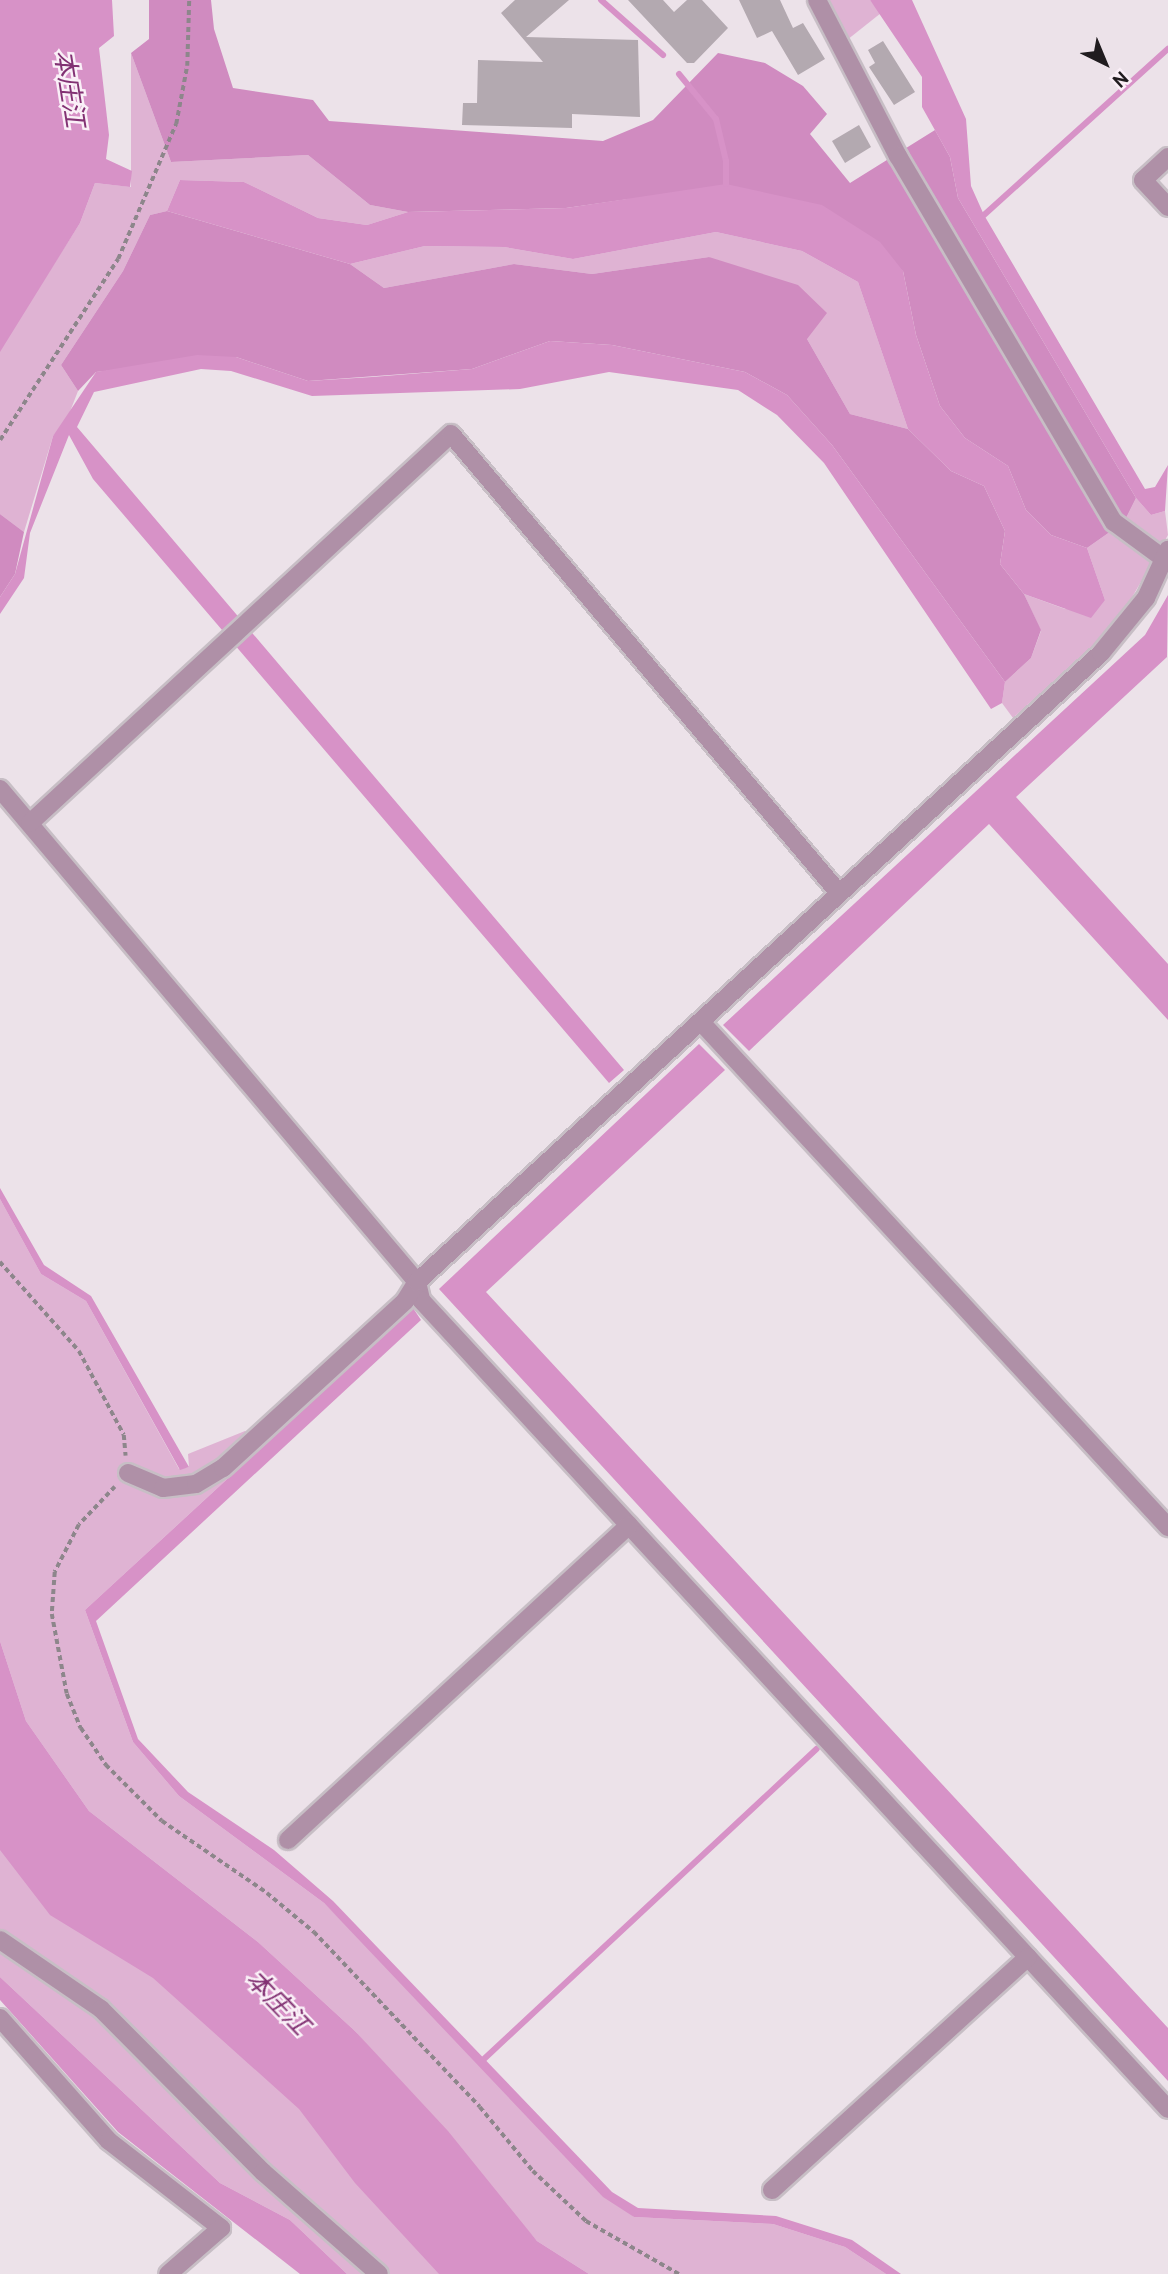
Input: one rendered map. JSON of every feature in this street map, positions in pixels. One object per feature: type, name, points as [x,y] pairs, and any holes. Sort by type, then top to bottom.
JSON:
[{"type":"street","points":[[128,1474],[163,1488],[195,1483],[223,1468],[405,1301],[417,1282],[1118,636],[1146,598],[1165,554],[1114,522],[898,156],[817,0]]},
{"type":"street","points":[[1168,157],[1143,180],[1168,207]]},
{"type":"street","points":[[30,823],[451,435],[839,893]]},
{"type":"street","points":[[0,789],[417,1282],[421,1300],[1168,2109]]},
{"type":"street","points":[[701,1022],[1168,1527]]},
{"type":"street","points":[[288,1840],[629,1525]]},
{"type":"street","points":[[0,1940],[101,2009],[263,2172],[379,2274]]},
{"type":"street","points":[[772,2190],[1028,1957]]},
{"type":"street","points":[[0,2018],[109,2141],[222,2228],[168,2274]]},
{"type":"path","points":[[0,440],[118,259],[176,124],[187,66],[189,0]]},
{"type":"path","points":[[0,1262],[79,1351],[124,1435],[128,1474],[79,1525],[55,1572],[52,1614],[67,1694],[99,1755],[162,1821],[314,1932],[480,2107],[533,2171],[586,2221],[679,2274]]},
{"type":"shaded area","points":[[149,0],[211,0],[214,29],[233,88],[313,100],[329,121],[603,141],[653,120],[718,53],[765,63],[803,86],[827,114],[810,134],[850,183],[935,130],[950,157],[958,198],[1136,498],[1124,522],[1087,548],[1051,535],[1026,510],[1008,466],[965,438],[940,406],[916,335],[903,271],[629,199],[566,208],[408,212],[370,205],[308,155],[171,162],[131,53],[149,39]]},
{"type":"shaded area","points":[[828,0],[870,0],[881,13],[847,40]]},
{"type":"shaded area","points":[[131,53],[171,162],[308,155],[370,205],[408,212],[367,225],[318,218],[244,182],[180,180],[167,211],[150,215],[123,271],[61,365],[78,391],[66,422],[53,436],[24,532],[0,514],[0,349],[80,223],[95,183],[131,187]]},
{"type":"shaded area","points":[[167,211],[350,264],[384,288],[514,264],[592,274],[709,257],[798,285],[827,313],[807,339],[850,414],[908,429],[951,471],[984,486],[1005,531],[1000,564],[1024,594],[1041,630],[1031,658],[1005,682],[832,445],[787,395],[745,372],[612,345],[550,341],[472,369],[308,381],[236,357],[96,372],[78,391],[61,365],[123,271],[150,215]]},
{"type":"shaded area","points":[[716,232],[802,251],[858,282],[908,429],[850,414],[807,339],[709,257],[592,274],[514,264],[384,288],[350,264],[425,246],[504,247],[573,259]]},
{"type":"shaded area","points":[[1136,498],[1151,515],[1165,511],[1168,535],[1116,625],[1013,718],[1002,703],[1005,682],[1031,658],[1041,631],[1024,594],[1065,609],[1105,600],[1087,548],[1124,522]]},
{"type":"shaded area","points":[[0,514],[24,532],[15,574],[0,597]]},
{"type":"shaded area","points":[[0,1199],[41,1274],[86,1301],[179,1469],[189,1467],[188,1454],[245,1431],[263,1446],[85,1610],[133,1742],[179,1796],[324,1903],[634,2217],[773,2224],[845,2247],[886,2274],[589,2274],[537,2241],[355,2031],[258,1942],[89,1811],[26,1721],[0,1641]]},
{"type":"shaded area","points":[[0,1798],[187,1967],[459,2274],[347,2274],[290,2220],[220,2183],[0,1977]]},
{"type":"water","name":"本庄江","points":[[0,0],[112,0],[114,36],[99,48],[109,135],[106,159],[132,171],[130,187],[95,183],[80,223],[0,352]]},
{"type":"water","points":[[870,0],[912,0],[966,119],[971,186],[984,215],[1145,489],[1155,487],[1168,465],[1165,511],[1151,515],[1136,498],[958,198],[950,157],[922,107],[922,77]]},
{"type":"water","points":[[180,180],[244,182],[318,218],[367,225],[408,212],[566,208],[726,184],[822,205],[880,242],[903,271],[916,335],[940,406],[965,438],[1008,466],[1026,510],[1051,535],[1087,548],[1105,600],[1091,618],[1024,594],[1000,564],[1005,531],[984,486],[951,471],[908,429],[858,282],[802,251],[716,232],[573,259],[504,247],[425,246],[350,264],[167,211]]},
{"type":"water","points":[[550,341],[612,345],[745,372],[787,395],[832,445],[1005,682],[1002,703],[991,709],[824,463],[777,415],[738,390],[609,372],[520,389],[312,396],[231,371],[201,369],[94,392],[77,427],[624,1070],[609,1083],[93,479],[69,435],[30,533],[24,578],[0,614],[0,597],[15,574],[53,436],[96,372],[197,355],[236,357],[308,381],[372,377],[472,369]]},
{"type":"water","points":[[1168,595],[1167,657],[1016,797],[1168,964],[1168,1020],[989,824],[749,1051],[723,1025],[1145,635]]},
{"type":"water","points":[[699,1044],[725,1070],[486,1292],[1168,2028],[1168,2081],[439,1289]]},
{"type":"water","points":[[0,1188],[44,1265],[91,1296],[189,1467],[180,1470],[86,1301],[41,1274],[0,1199]]},
{"type":"water","points":[[413,1308],[421,1320],[96,1621],[138,1739],[188,1792],[274,1850],[333,1901],[612,2192],[638,2208],[776,2216],[852,2240],[901,2274],[886,2274],[845,2247],[773,2224],[634,2217],[603,2197],[324,1903],[179,1796],[133,1742],[85,1610]]},
{"type":"water","name":"本庄江","points":[[0,1641],[26,1721],[89,1811],[258,1942],[355,2031],[448,2131],[537,2241],[589,2274],[439,2274],[355,2183],[299,2109],[153,1978],[50,1915],[0,1850]]},
{"type":"water","points":[[0,1977],[220,2183],[290,2220],[347,2274],[300,2274],[118,2132],[0,2000]]},
{"type":"building","points":[[515,0],[569,0],[526,37],[638,40],[640,117],[572,114],[572,128],[462,125],[463,103],[477,103],[478,60],[543,62],[501,13]]},
{"type":"building","points":[[628,0],[663,0],[674,12],[687,0],[702,0],[728,28],[694,63],[687,63]]},
{"type":"building","points":[[739,0],[780,0],[793,28],[803,23],[825,59],[798,75],[772,31],[757,38]]},
{"type":"building","points":[[883,41],[915,92],[894,105],[869,67],[875,63],[868,50]]},
{"type":"building","points":[[859,125],[871,147],[845,163],[832,141]]},
{"type":"waterway","points":[[601,0],[663,55]]},
{"type":"waterway","points":[[984,215],[1168,49]]},
{"type":"waterway","points":[[679,74],[716,119],[726,161],[726,184]]},
{"type":"waterway","points":[[484,2059],[817,1749]]}]
